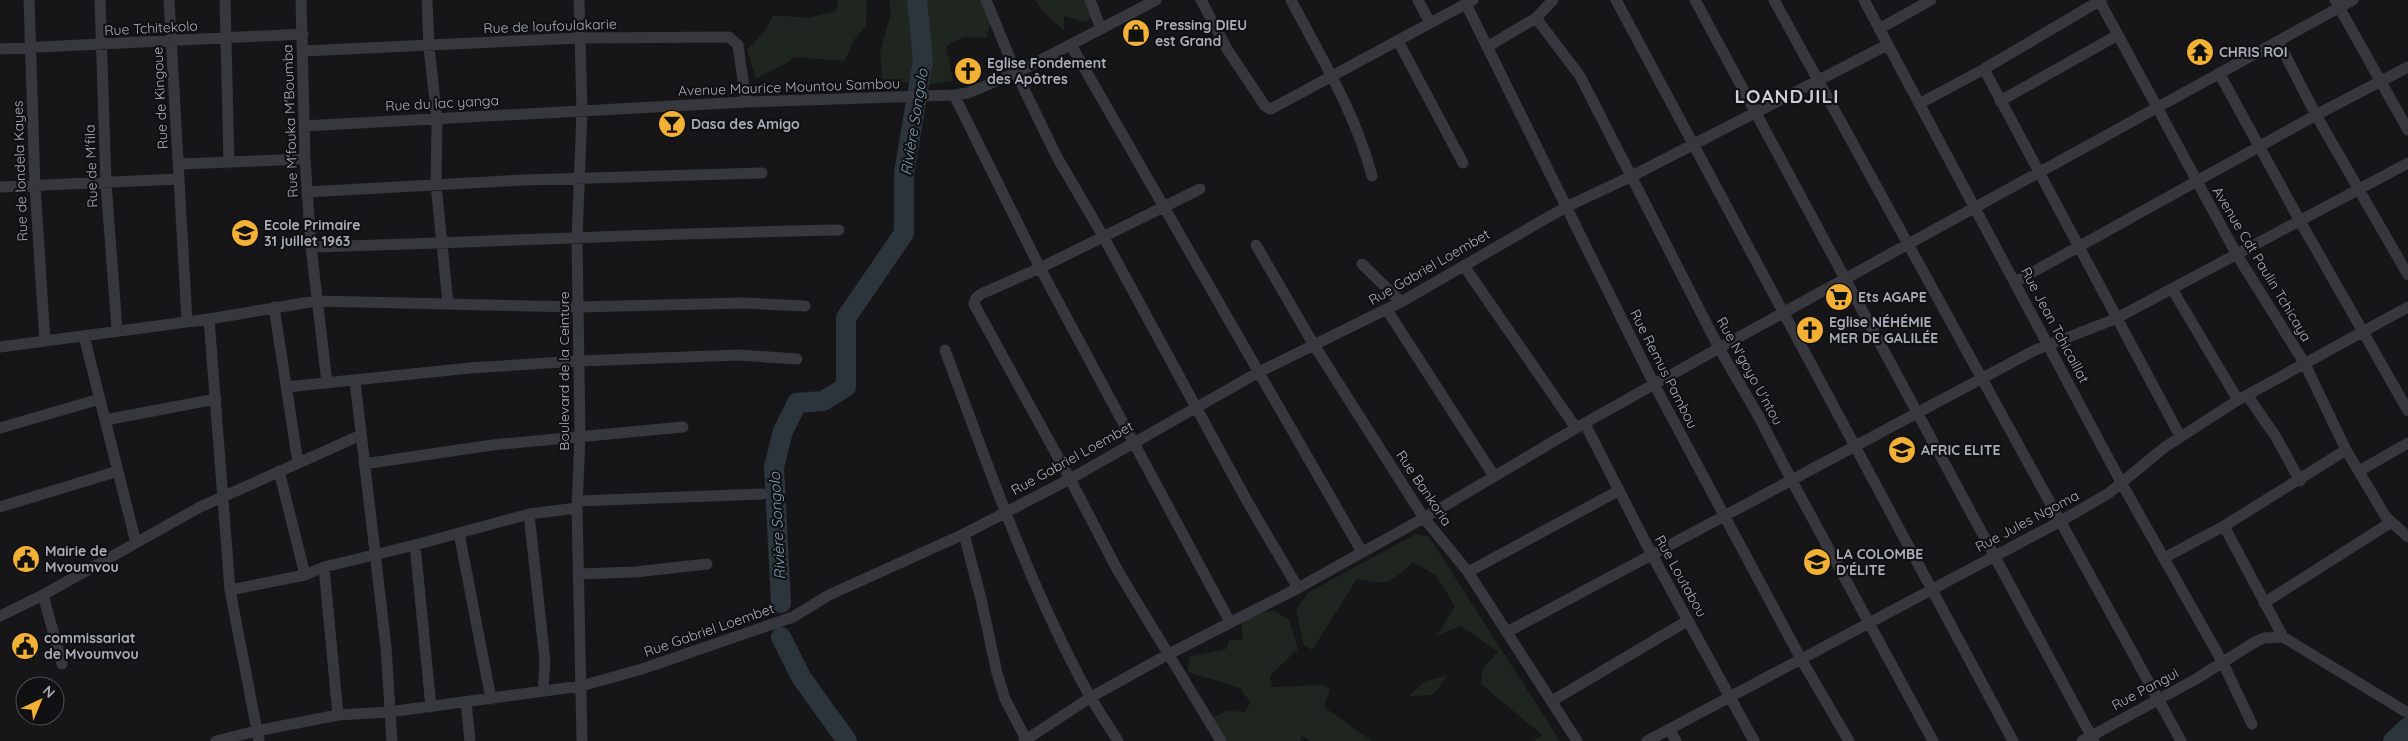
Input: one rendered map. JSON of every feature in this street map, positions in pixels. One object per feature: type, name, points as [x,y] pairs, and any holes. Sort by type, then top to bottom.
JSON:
[{"type":"street","name":"Rue de londela Kayes","points":[[29,0],[35,186],[45,340]]},
{"type":"street","name":"Rue de M'fila","points":[[100,0],[106,183],[117,330]]},
{"type":"street","name":"Rue de Kingoue","points":[[169,0],[187,321]]},
{"type":"street","points":[[225,0],[229,163]]},
{"type":"street","name":"Rue M'fouka M'Boumba","points":[[301,0],[307,192],[316,301],[327,383]]},
{"type":"street","points":[[427,0],[429,47],[437,120],[436,185],[448,303]]},
{"type":"street","name":"Boulevard de la Ceinture","points":[[579,0],[582,111],[577,238],[580,436],[577,504],[582,741]]},
{"type":"street","points":[[986,0],[1016,73],[1057,158],[1103,236],[1247,501],[1298,588]]},
{"type":"street","points":[[1090,0],[1101,29]]},
{"type":"street","name":"Avenue Maurice Mountou Sambou","points":[[582,111],[746,102],[938,97],[968,93],[1016,73],[1156,0]]},
{"type":"street","points":[[1202,0],[1226,49],[1265,106],[1271,109],[1469,2]]},
{"type":"street","points":[[1291,0],[1332,77],[1365,151],[1372,176]]},
{"type":"street","points":[[1418,0],[1430,23]]},
{"type":"street","points":[[1487,47],[1536,18],[1553,0]]},
{"type":"street","points":[[1616,0],[2013,741]]},
{"type":"street","points":[[1695,0],[1844,280],[1995,555],[2089,739]]},
{"type":"street","points":[[1774,0],[2181,741]]},
{"type":"street","name":"Rue Jean Tchicaillat","points":[[1864,0],[2122,484],[2223,663],[2252,724]]},
{"type":"street","points":[[1879,28],[1931,0]]},
{"type":"street","points":[[1919,104],[1984,69],[2100,0]]},
{"type":"street","name":"Avenue Cdt Paulin Tchicaya","points":[[2100,0],[2196,183],[2237,255],[2304,364],[2346,450],[2390,523],[2408,537]]},
{"type":"street","points":[[964,534],[1005,699],[1026,740],[1091,697],[1167,655],[1298,588],[1424,518],[1580,426],[1655,386],[1719,348],[2278,41],[2338,4],[2353,0]]},
{"type":"street","name":"Rue Remus Pambou","points":[[1469,2],[1487,47],[1655,386],[1848,741]]},
{"type":"street","points":[[2338,4],[2408,130]]},
{"type":"street","name":"Rue N'goyo U'ntou","points":[[1536,18],[1576,70],[1719,348],[1759,417],[1933,741]]},
{"type":"street","name":"Rue Tchitekolo","points":[[0,49],[32,49],[303,34]]},
{"type":"street","points":[[2000,101],[2118,35]]},
{"type":"street","name":"Rue de loufoulakarie","points":[[303,52],[579,38],[729,37],[738,46],[746,102]]},
{"type":"street","points":[[1398,41],[1463,163]]},
{"type":"street","points":[[2278,41],[2316,115],[2408,275]]},
{"type":"street","points":[[1071,45],[1362,552]]},
{"type":"street","name":"Rue Gabriel Loembet","points":[[216,741],[257,736],[338,715],[431,707],[581,686],[642,669],[779,622],[829,595],[964,534],[1070,479],[1259,372],[1402,302],[1566,207],[1630,177],[1888,45]]},
{"type":"street","points":[[2016,282],[2316,115],[2408,67]]},
{"type":"street","points":[[1984,69],[2180,436]]},
{"type":"street","points":[[2219,73],[2300,222],[2408,411]]},
{"type":"street","points":[[954,95],[1040,268],[1135,441],[1230,622]]},
{"type":"street","name":"Rue du lac yanga","points":[[304,126],[582,111]]},
{"type":"street","points":[[179,164],[305,159]]},
{"type":"street","points":[[1507,632],[1854,445],[2049,345],[2116,319],[2408,163]]},
{"type":"street","points":[[307,192],[579,179],[762,173]]},
{"type":"street","points":[[0,187],[179,179]]},
{"type":"street","points":[[1200,189],[1040,268],[982,294],[976,298],[974,304],[1118,571],[1167,655],[1221,741]]},
{"type":"street","points":[[311,247],[442,245],[680,233],[839,230]]},
{"type":"street","name":"Rue Bankoria","points":[[1256,245],[1314,345],[1424,518],[1468,572],[1577,741]]},
{"type":"street","points":[[1362,264],[1402,302]]},
{"type":"street","name":"Rue Loutabou","points":[[1464,266],[1580,426],[1618,491],[1754,741]]},
{"type":"street","points":[[2172,289],[2242,397],[2276,436],[2300,481]]},
{"type":"street","points":[[0,346],[209,319],[316,301],[578,307],[744,303],[805,306]]},
{"type":"street","points":[[274,307],[298,463]]},
{"type":"street","name":"Rue Jules Ngoma","points":[[1646,741],[2061,521],[2122,484],[2180,436],[2242,397],[2408,307]]},
{"type":"street","points":[[1387,310],[1494,476]]},
{"type":"street","points":[[209,319],[230,590],[257,736]]},
{"type":"street","points":[[84,336],[136,543]]},
{"type":"street","points":[[945,350],[1005,512],[1048,614],[1091,697],[1118,741]]},
{"type":"street","points":[[286,387],[470,368],[579,361],[738,356],[797,359]]},
{"type":"street","points":[[355,381],[386,647],[392,741]]},
{"type":"street","points":[[0,428],[100,399]]},
{"type":"street","points":[[105,420],[216,399]]},
{"type":"street","points":[[364,464],[492,445],[683,427]]},
{"type":"street","points":[[0,616],[44,595],[200,507],[360,435]]},
{"type":"street","points":[[2359,471],[2408,442]]},
{"type":"street","points":[[2164,558],[2224,526],[2300,481],[2346,450]]},
{"type":"street","points":[[0,507],[118,471]]},
{"type":"street","points":[[278,471],[305,575]]},
{"type":"street","points":[[1468,572],[1618,491]]},
{"type":"street","points":[[230,590],[305,575],[324,567],[529,514],[577,504],[762,494]]},
{"type":"street","points":[[529,514],[545,661],[543,691]]},
{"type":"street","points":[[2264,603],[2390,523]]},
{"type":"street","points":[[2224,526],[2282,637],[2408,713]]},
{"type":"street","points":[[459,533],[491,699]]},
{"type":"street","points":[[414,545],[431,707]]},
{"type":"street","points":[[578,574],[635,572],[708,564]]},
{"type":"street","points":[[324,567],[338,715]]},
{"type":"street","points":[[44,595],[62,664]]},
{"type":"street","points":[[1552,701],[1688,621]]},
{"type":"street","name":"Rue Pangui","points":[[2089,739],[2264,638],[2282,637]]},
{"type":"street","points":[[466,702],[470,741]]},
{"type":"street","points":[[1669,729],[1676,741]]},
{"type":"shaded area","points":[[838,0],[867,0],[866,25],[854,40],[845,61],[794,57],[785,64],[756,79],[747,50],[766,30],[773,15],[807,18],[836,11]]},
{"type":"shaded area","points":[[889,0],[986,0],[990,21],[987,38],[964,37],[946,46],[953,81],[921,86],[903,82],[883,86],[880,52],[891,13]]},
{"type":"shaded area","points":[[1035,0],[1091,0],[1096,13],[1086,22],[1064,16],[1064,31],[1044,12]]},
{"type":"shaded area","points":[[1416,534],[1429,537],[1560,741],[1534,741],[1542,735],[1481,684],[1483,668],[1498,652],[1461,626],[1437,635],[1455,606],[1436,576],[1413,562],[1388,581],[1376,582],[1357,579],[1312,650],[1304,645],[1296,610],[1309,592]]},
{"type":"shaded area","points":[[1275,611],[1289,620],[1298,649],[1270,676],[1272,687],[1323,685],[1330,689],[1324,707],[1372,741],[1310,741],[1302,736],[1300,741],[1227,741],[1211,718],[1227,711],[1246,712],[1250,702],[1240,688],[1188,672],[1189,657],[1226,649],[1229,640],[1243,640],[1240,612]]},
{"type":"shaded area","points":[[1447,676],[1433,695],[1409,696],[1425,681]]},
{"type":"waterway","name":"Rivière Songolo","points":[[781,603],[774,467],[783,431],[797,403],[823,401],[846,387],[846,318],[904,233],[904,173],[923,60],[917,0]]},
{"type":"waterway","name":"Rivière Songolo","points":[[781,637],[801,677],[847,741]]},
{"type":"waterway","points":[[2393,741],[2408,727]]},
{"type":"place","name":"Pressing DIEU est Grand","points":[[1136,33]]},
{"type":"place","name":"CHRIS ROI","points":[[2200,52]]},
{"type":"place","name":"Eglise Fondement des Apôtres","points":[[968,71]]},
{"type":"place","name":"Dasa des Amigo","points":[[672,124]]},
{"type":"place","name":"Ecole Primaire 31 juillet 1963","points":[[245,233]]},
{"type":"place","name":"Ets AGAPE","points":[[1839,297]]},
{"type":"place","name":"Eglise NÉHÉMIE MER DE GALILÉE","points":[[1810,330]]},
{"type":"place","name":"AFRIC ELITE","points":[[1902,450]]},
{"type":"place","name":"Mairie de Mvoumvou","points":[[26,559]]},
{"type":"place","name":"LA COLOMBE D'ÉLITE","points":[[1817,562]]},
{"type":"place","name":"commissariat de Mvoumvou","points":[[25,646]]},
{"type":"district","name":"LOANDJILI","points":[[1787,96]]}]
